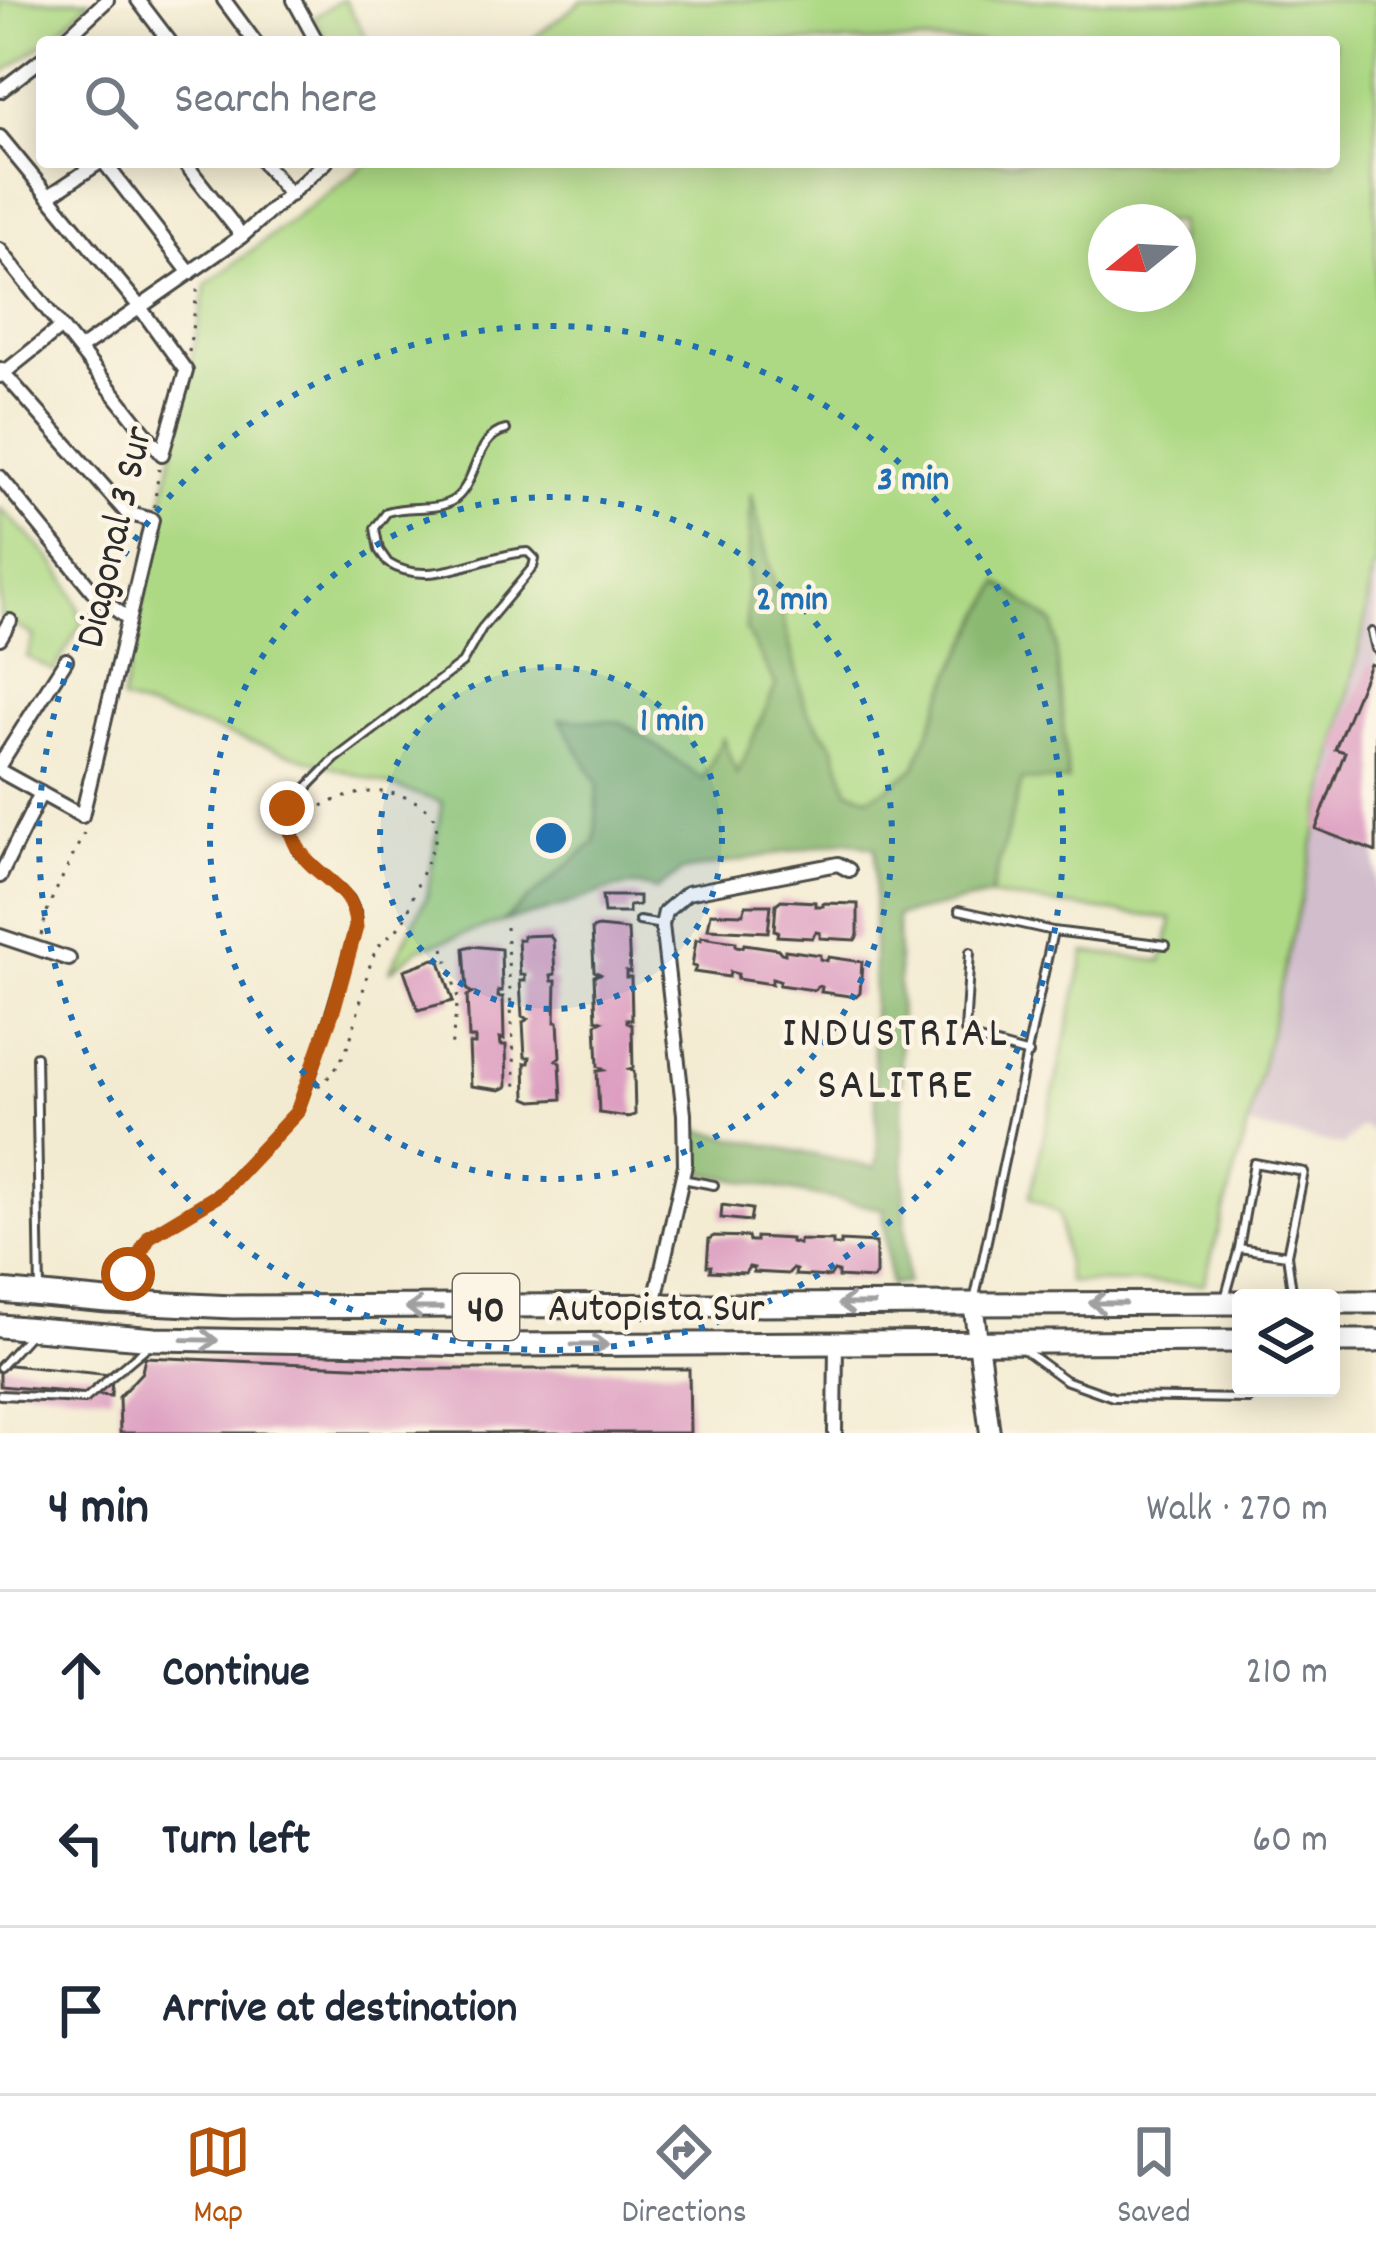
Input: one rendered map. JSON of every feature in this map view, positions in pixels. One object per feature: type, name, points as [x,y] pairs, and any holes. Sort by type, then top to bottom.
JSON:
[{"type":"highway","name":"Autopista Sur","points":[[0,1291],[123,1302],[411,1308],[1232,1303]]},
{"type":"highway","points":[[1340,1302],[1376,1302]]},
{"type":"highway","name":"Autopista Sur","points":[[0,1326],[155,1339],[484,1345],[1232,1341]]},
{"type":"highway","points":[[1340,1342],[1376,1341]]},
{"type":"main road","points":[[974,1303],[990,1433]]},
{"type":"street","points":[[81,36],[107,0]]},
{"type":"street","points":[[138,0],[165,36]]},
{"type":"street","points":[[224,0],[248,36]]},
{"type":"street","points":[[294,0],[314,36]]},
{"type":"street","points":[[0,91],[36,64]]},
{"type":"street","points":[[30,69],[36,76]]},
{"type":"street","points":[[0,137],[139,306],[186,371]]},
{"type":"street","points":[[49,196],[93,168]]},
{"type":"street","points":[[107,168],[190,273]]},
{"type":"street","points":[[189,168],[242,236]]},
{"type":"street","points":[[268,168],[290,195]]},
{"type":"street","points":[[80,349],[242,236],[319,168]]},
{"type":"street","points":[[0,250],[161,454]]},
{"type":"street","points":[[60,328],[1,373],[127,514],[152,520]]},
{"type":"street","name":"Diagonal 3 Sur","points":[[161,454],[186,371]]},
{"type":"street","points":[[0,477],[97,596],[126,617]]},
{"type":"street","name":"Diagonal 3 Sur","points":[[82,816],[152,520]]},
{"type":"street","points":[[0,638],[10,621]]},
{"type":"street","points":[[66,660],[0,767],[82,816]]},
{"type":"street","points":[[0,876],[41,794]]},
{"type":"street","points":[[654,1305],[682,1179],[684,1114],[682,1045],[668,972],[662,925],[665,912],[687,892],[838,863],[849,870]]},
{"type":"street","points":[[0,936],[69,959]]},
{"type":"street","points":[[835,1433],[836,1342]]},
{"type":"lane","points":[[123,1302],[128,1274],[150,1236],[220,1194],[297,1112],[334,1007],[356,912],[350,899],[298,852],[287,808],[335,759],[462,662],[482,628],[533,567],[536,559],[528,552],[506,553],[433,574],[407,572],[388,563],[376,534],[375,527],[387,512],[440,506],[460,494],[490,437],[506,430]]},
{"type":"lane","points":[[1372,632],[1376,649]]},
{"type":"lane","points":[[959,910],[1053,931],[1166,945]]},
{"type":"lane","points":[[639,920],[662,925]]},
{"type":"lane","points":[[974,1303],[1053,931]]},
{"type":"lane","points":[[970,952],[965,1031],[975,1039],[1029,1054]]},
{"type":"lane","points":[[668,972],[684,976]]},
{"type":"lane","points":[[36,1056],[40,1296]]},
{"type":"lane","points":[[1234,1289],[1254,1163],[1304,1172],[1287,1256],[1292,1289]]},
{"type":"lane","points":[[682,1179],[714,1185]]},
{"type":"lane","points":[[662,1209],[677,1209]]},
{"type":"lane","points":[[1239,1248],[1287,1256]]},
{"type":"lane","points":[[0,1367],[34,1329]]},
{"type":"lane","points":[[0,1395],[85,1399],[155,1339]]},
{"type":"lane","points":[[1011,1341],[1065,1380],[1113,1397],[1252,1397]]},
{"type":"path","points":[[186,371],[199,287],[190,273]]},
{"type":"path","name":"Diagonal 3 Sur","points":[[152,520],[161,454]]},
{"type":"path","points":[[288,822],[337,798],[384,790],[428,805],[436,831],[434,852],[410,910],[398,929],[376,948],[337,1074],[304,1096]]},
{"type":"path","points":[[35,948],[49,905],[87,827],[82,816]]},
{"type":"path","points":[[506,927],[516,1089]]},
{"type":"path","points":[[444,948],[458,998],[451,1049]]},
{"type":"shaded area","points":[[1376,568],[1376,1133],[1362,1126],[1343,1146],[1248,1126]]},
{"type":"green space","points":[[0,0],[90,0],[54,36],[36,36],[36,49],[0,75]]},
{"type":"green space","points":[[345,0],[366,36],[325,36],[313,18]]},
{"type":"green space","points":[[583,0],[1376,0],[1376,568],[1248,1126],[1204,1284],[1068,1282],[1059,1213],[1030,1197],[1085,952],[1162,961],[1172,919],[990,896],[1022,779],[1067,781],[999,584],[952,673],[915,767],[869,797],[847,790],[834,747],[806,709],[752,499],[746,631],[777,685],[737,777],[722,741],[703,780],[622,722],[561,720],[598,784],[595,843],[502,922],[418,949],[389,972],[427,896],[442,802],[122,701],[207,284],[361,168],[1340,168],[1340,36],[536,36]]},
{"type":"green space","points":[[751,493],[806,709],[834,747],[848,790],[869,797],[915,767],[952,673],[1000,583],[1054,624],[1068,781],[1022,780],[990,896],[897,916],[907,1283],[890,1285],[883,1209],[697,1172],[697,1130],[875,1168],[875,848],[846,841],[683,871],[656,890],[619,888],[502,922],[595,842],[598,784],[560,719],[622,722],[703,779],[723,739],[737,775],[776,685],[746,631]]},
{"type":"green space","points":[[0,508],[51,559],[77,604],[82,623],[54,671],[27,657],[34,636],[0,617]]},
{"type":"building","points":[[1370,664],[1376,666],[1376,852],[1316,829],[1345,752],[1335,749]]},
{"type":"building","points":[[602,896],[639,896],[639,905],[629,906],[629,913],[604,913]]},
{"type":"building","points":[[781,900],[815,902],[815,906],[858,904],[858,935],[855,940],[820,938],[816,932],[812,938],[777,936],[776,904]]},
{"type":"building","points":[[746,905],[771,905],[768,932],[708,929],[711,913],[743,914]]},
{"type":"building","points":[[592,929],[628,930],[630,972],[626,971],[626,977],[631,977],[632,1020],[627,1022],[632,1025],[633,1068],[629,1069],[634,1072],[635,1115],[628,1117],[599,1113],[597,1071],[604,1070],[598,1066],[596,1024],[602,1021],[596,1019],[594,976],[600,974],[594,971]]},
{"type":"building","points":[[549,935],[562,1099],[533,1101],[526,1098],[525,1063],[530,1057],[525,1057],[523,1022],[528,1019],[522,1016],[520,981],[525,981],[525,975],[520,975],[518,939]]},
{"type":"building","points":[[701,937],[785,954],[785,950],[820,955],[827,961],[828,957],[862,962],[860,993],[856,997],[821,992],[818,986],[814,990],[779,985],[780,981],[772,979],[772,984],[737,979],[738,974],[730,972],[729,977],[694,972],[696,940]]},
{"type":"building","points":[[464,948],[501,949],[502,991],[498,997],[503,997],[504,1039],[500,1038],[501,1045],[506,1045],[507,1087],[500,1090],[471,1086],[469,1044],[475,1044],[475,1038],[469,1038],[467,996],[473,993],[467,990]]},
{"type":"building","points":[[440,961],[453,1001],[418,1010],[404,970]]},
{"type":"building","points":[[722,1205],[752,1209],[750,1221],[721,1218]]},
{"type":"building","points":[[748,1237],[749,1241],[756,1237],[791,1239],[799,1244],[799,1240],[833,1241],[833,1245],[841,1241],[876,1243],[876,1274],[873,1279],[838,1277],[834,1271],[830,1277],[795,1275],[792,1269],[788,1274],[753,1272],[749,1267],[745,1273],[710,1271],[709,1239]]},
{"type":"building","points":[[145,1357],[421,1369],[689,1369],[690,1433],[120,1433],[119,1397],[142,1372]]},
{"type":"building","points":[[0,1364],[112,1375],[111,1396],[0,1386]]},
{"type":"district","name":"INDUSTRIAL SALITRE","points":[[896,1055]]},
{"type":"route","points":[[128,1274],[150,1236],[220,1194],[297,1112],[312,1074],[356,927],[356,912],[350,899],[298,852],[287,808]]}]
